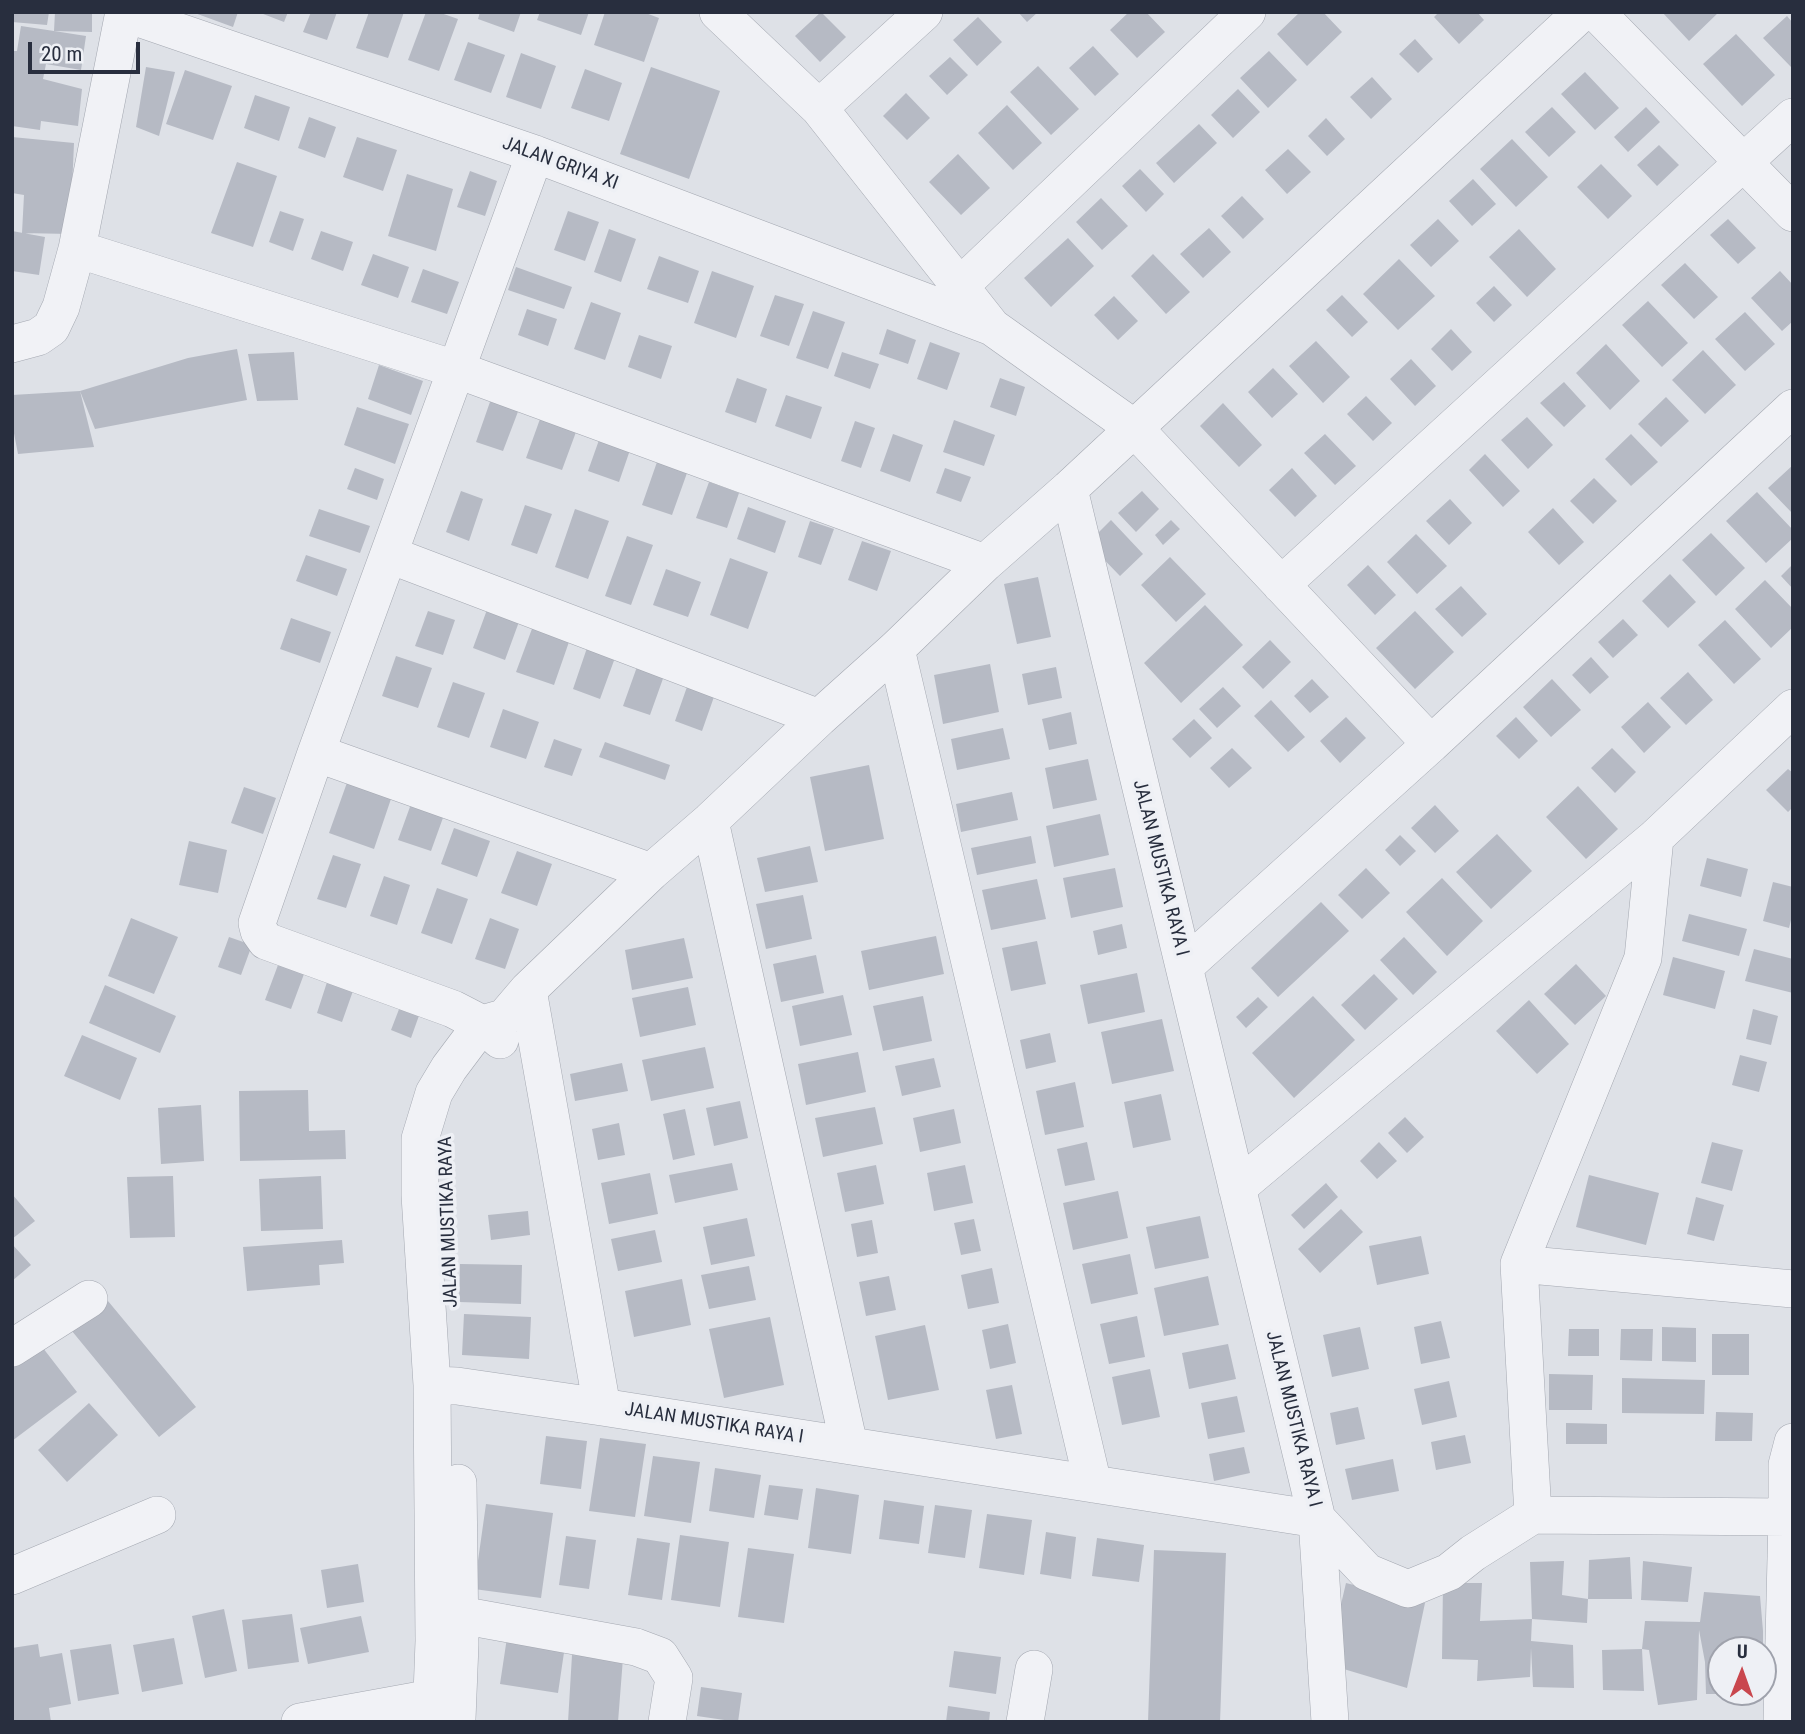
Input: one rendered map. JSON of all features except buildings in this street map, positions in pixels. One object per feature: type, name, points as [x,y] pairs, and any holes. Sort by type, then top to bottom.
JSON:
[{"type":"street","points":[[718,12],[819,108],[992,327],[1133,428],[1431,744]]},
{"type":"street","points":[[819,108],[924,12]]},
{"type":"street","points":[[960,286],[1247,12]]},
{"type":"street","name":"JALAN MUSTIKA RAYA","points":[[444,1710],[447,1614],[445,1386],[420,1195],[420,1139],[434,1093],[449,1068],[496,1027],[528,990],[651,872],[710,821],[985,563],[1069,489],[1582,12]]},
{"type":"street","points":[[1596,12],[1793,214]]},
{"type":"street","points":[[12,344],[38,337],[51,328],[61,307],[77,249],[124,13]]},
{"type":"street","name":"JALAN GRIYA XI","points":[[124,13],[535,154],[992,327]]},
{"type":"street","points":[[1281,586],[1793,117]]},
{"type":"street","points":[[496,1027],[266,942],[257,923],[316,753],[535,154]]},
{"type":"street","points":[[77,249],[455,369],[985,563]]},
{"type":"street","points":[[1184,967],[1431,744],[1793,408]]},
{"type":"street","name":"JALAN MUSTIKA RAYA I","points":[[445,1386],[602,1407],[1317,1519],[1069,489]]},
{"type":"street","points":[[390,555],[818,718]]},
{"type":"street","points":[[896,649],[1093,1484]]},
{"type":"street","points":[[1237,1188],[1655,838],[1793,708]]},
{"type":"street","points":[[316,753],[651,872]]},
{"type":"street","points":[[710,821],[849,1445]]},
{"type":"street","points":[[1533,1515],[1519,1264],[1643,958],[1655,838]]},
{"type":"street","points":[[528,990],[602,1407]]},
{"type":"street","points":[[1519,1264],[1793,1289]]},
{"type":"street","points":[[12,1348],[89,1299]]},
{"type":"street","points":[[1782,1722],[1787,1465],[1793,1442]]},
{"type":"street","points":[[12,1576],[158,1515]]},
{"type":"street","points":[[1317,1519],[1367,1572],[1408,1589],[1449,1572],[1473,1553],[1533,1515],[1787,1517]]},
{"type":"street","points":[[1317,1519],[1330,1722]]},
{"type":"street","points":[[447,1614],[636,1647],[660,1656],[674,1678],[667,1722]]},
{"type":"street","points":[[1025,1722],[1034,1669]]},
{"type":"street","points":[[300,1722],[444,1710]]}]
